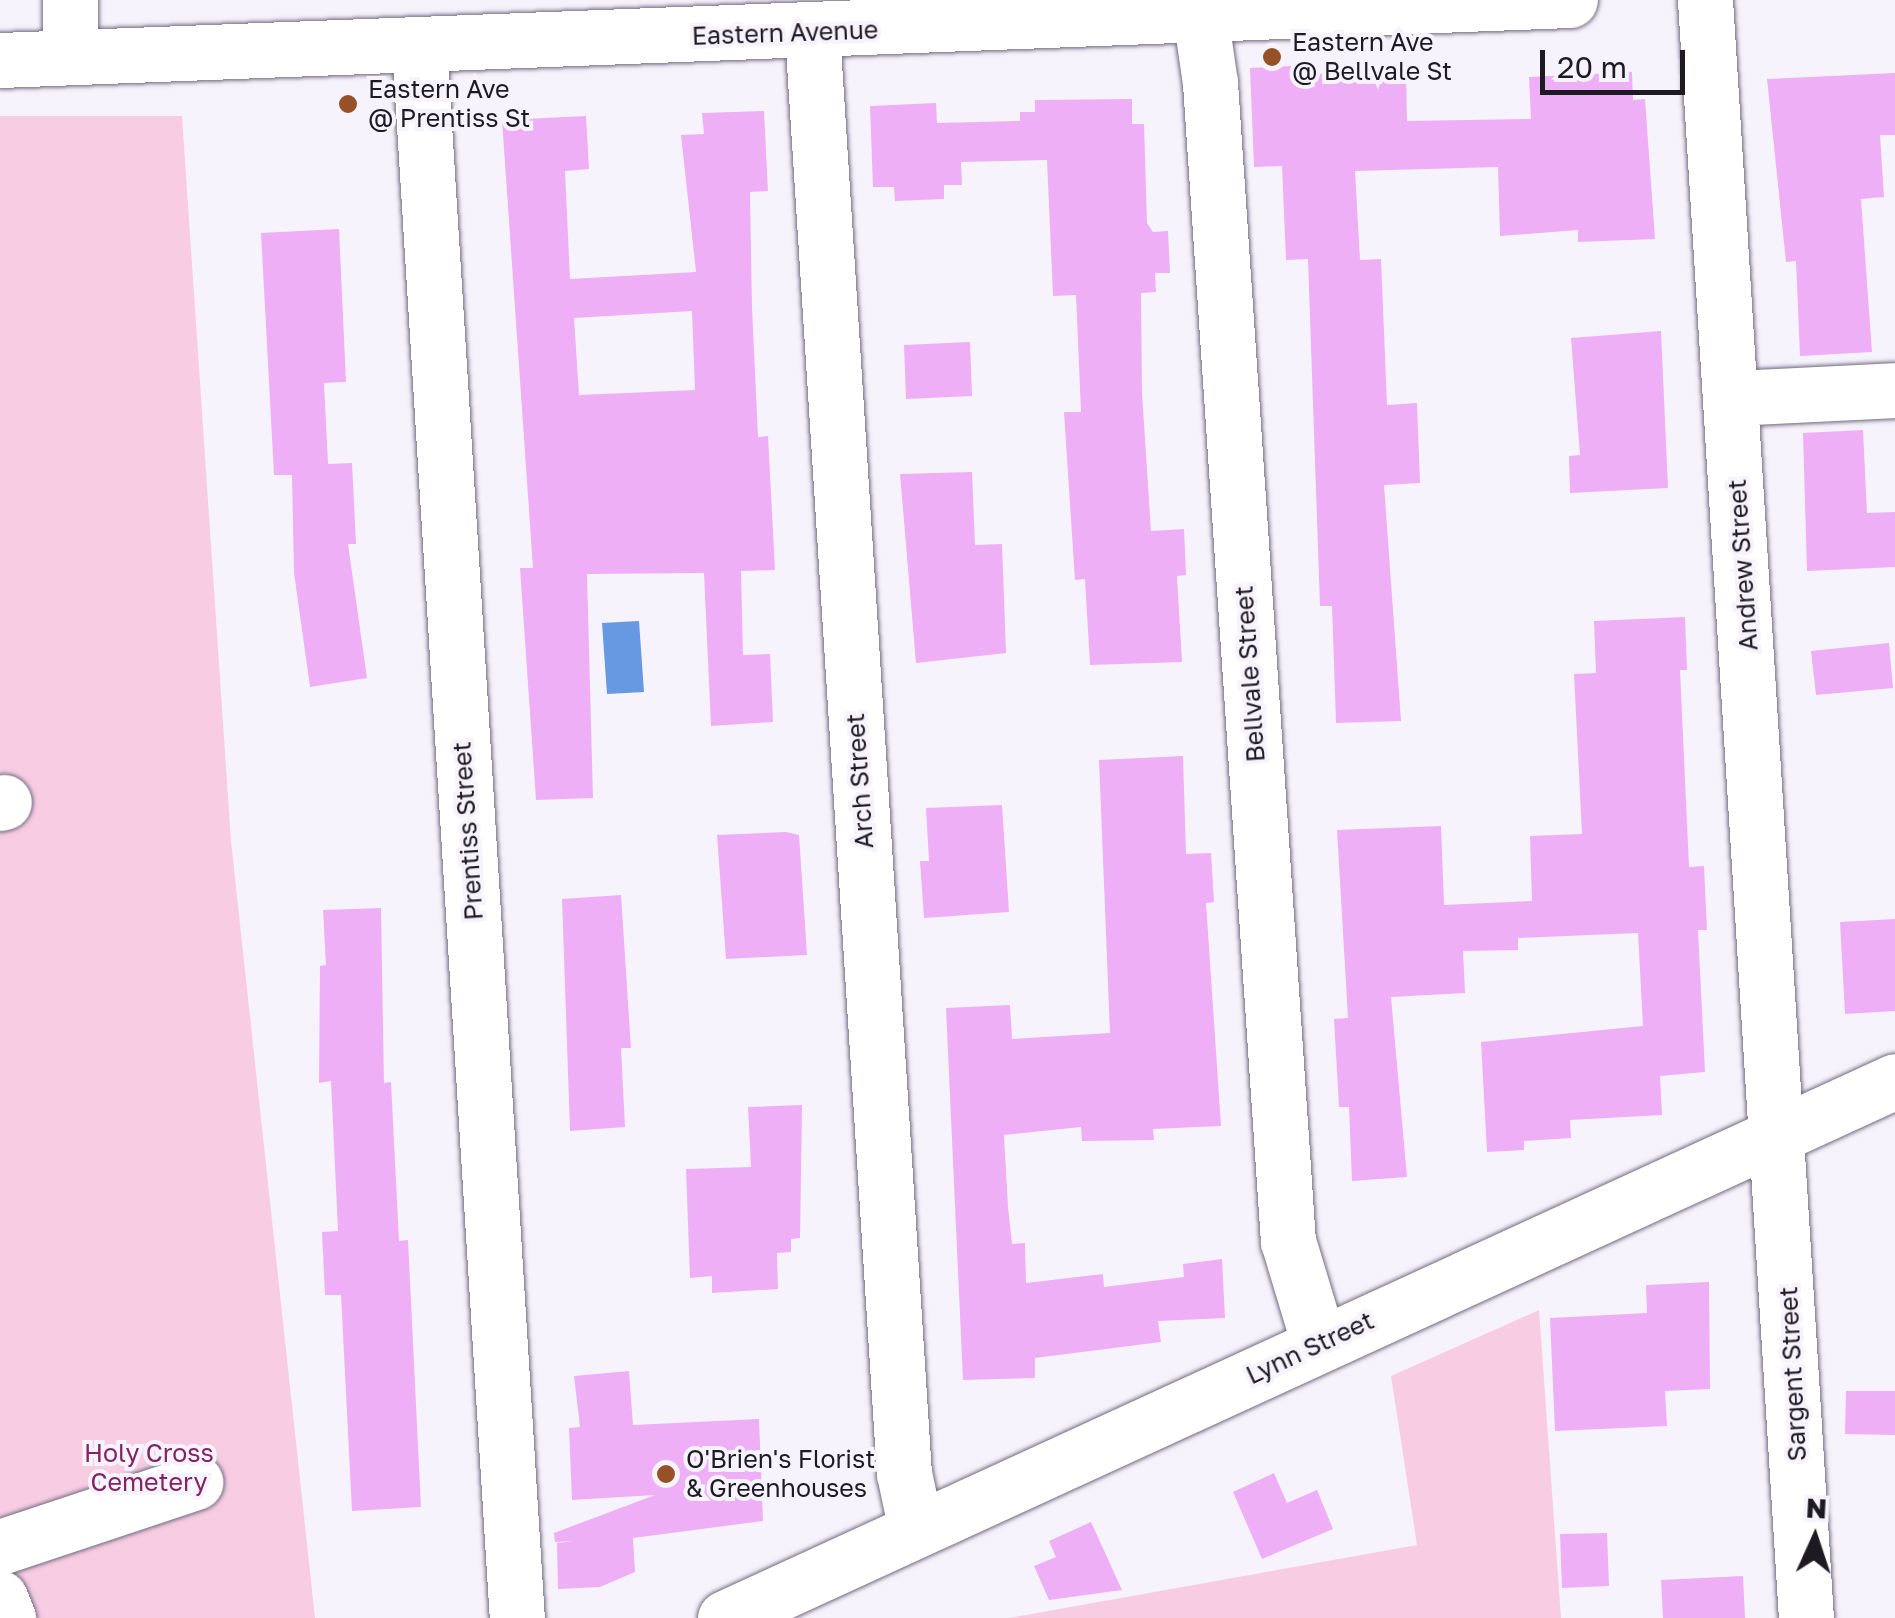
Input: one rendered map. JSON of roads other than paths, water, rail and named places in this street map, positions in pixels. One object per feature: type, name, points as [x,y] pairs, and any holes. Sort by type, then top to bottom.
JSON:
[{"type":"street","points":[[70,0],[70,57]]},
{"type":"street","name":"Eastern Avenue","points":[[0,60],[812,32],[1198,9],[1570,0]]},
{"type":"street","name":"Andrew Street","points":[[1705,0],[1780,1131]]},
{"type":"street","name":"Bellvale Street","points":[[1198,9],[1212,103],[1288,1241],[1319,1344]]},
{"type":"street","name":"Arch Street","points":[[812,32],[904,1472],[916,1530]]},
{"type":"street","name":"Prentiss Street","points":[[419,45],[517,1618]]},
{"type":"street","points":[[1732,398],[1895,390]]},
{"type":"street","name":"Lynn Street","points":[[725,1618],[1895,1081]]},
{"type":"street","name":"Sargent Street","points":[[1780,1131],[1806,1618]]},
{"type":"street","points":[[0,1547],[196,1482]]},
{"type":"street","points":[[0,1598],[8,1618]]},
{"type":"water","points":[[639,621],[644,692],[607,694],[602,623]]},
{"type":"place","name":"Eastern Ave @ Bellvale St","points":[[1272,57]]},
{"type":"place","name":"Eastern Ave @ Prentiss St","points":[[348,104]]},
{"type":"place","name":"O'Brien's Florist & Greenhouses","points":[[666,1474]]},
{"type":"park label","name":"Holy Cross Cemetery","points":[[149,1468]]}]
